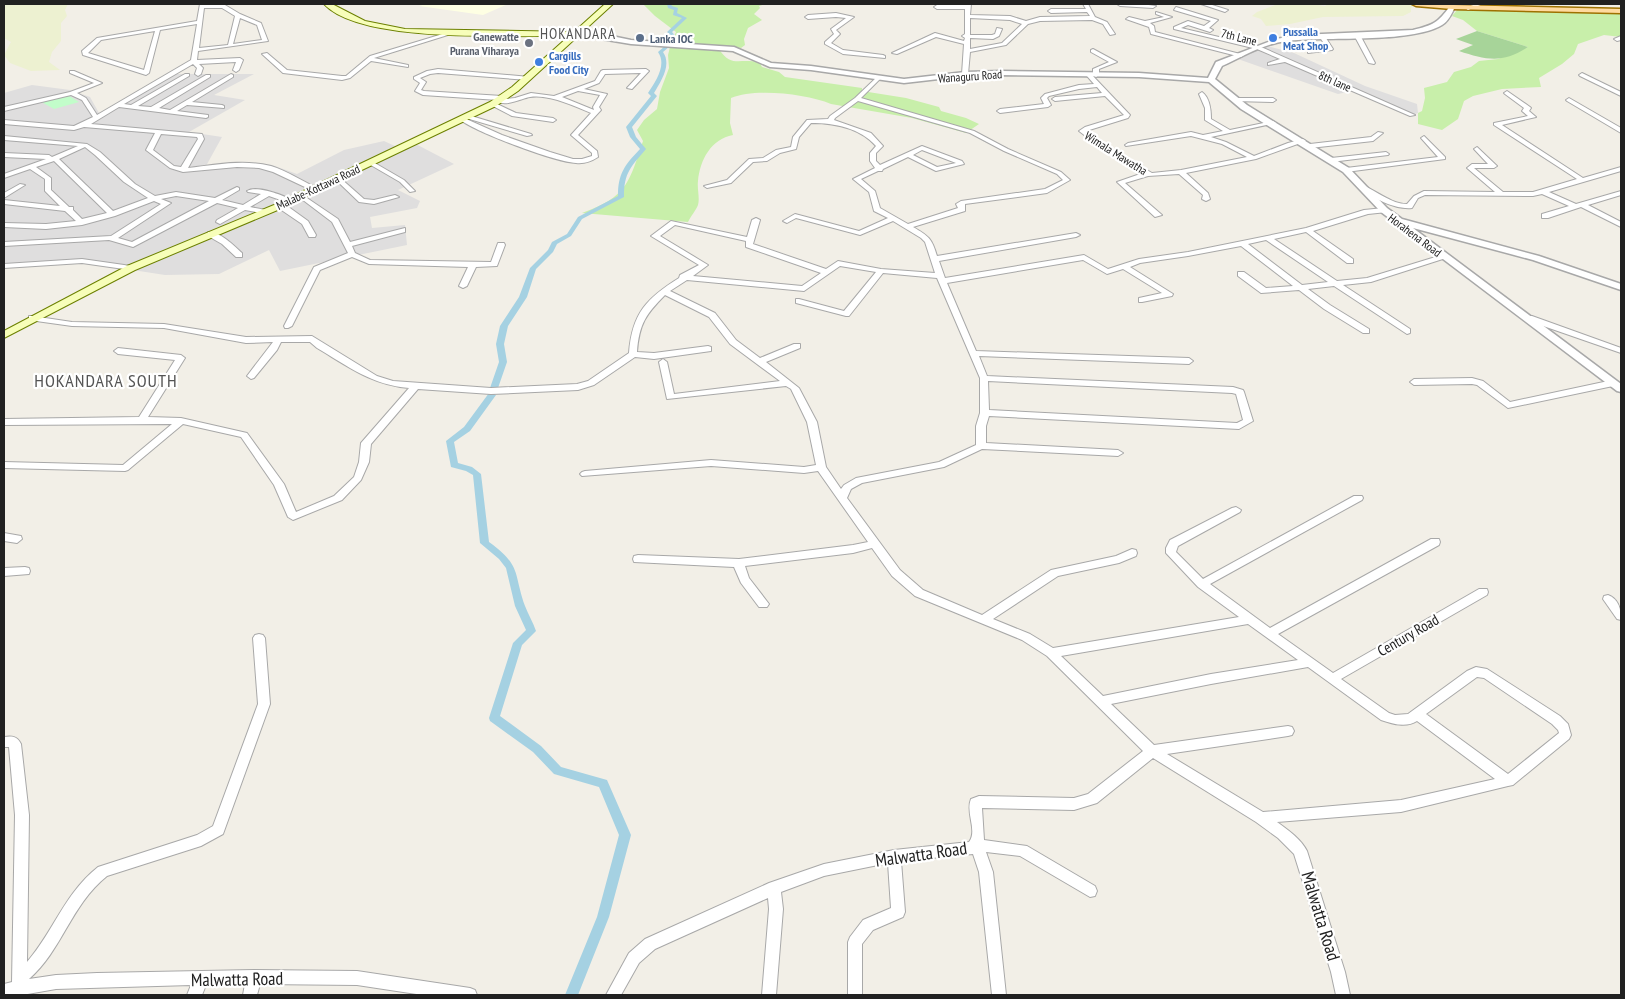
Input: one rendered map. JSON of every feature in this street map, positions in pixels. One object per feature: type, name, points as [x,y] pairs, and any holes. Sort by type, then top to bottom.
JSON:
[{"type":"main road","points":[[332,4],[356,20],[404,31],[448,34],[574,34]]},
{"type":"main road","name":"Malabe-Kottawa Road","points":[[4,335],[32,318],[132,268],[301,196],[498,101],[528,78],[609,4]]},
{"type":"main road","points":[[1416,4],[1452,8],[1621,11]]},
{"type":"street","points":[[1086,4],[1093,18]]},
{"type":"street","points":[[1120,4],[1153,6]]},
{"type":"street","points":[[1204,4],[1225,10]]},
{"type":"street","points":[[1468,8],[1480,4]]},
{"type":"street","points":[[195,50],[266,41],[259,24],[223,6],[201,5],[198,22],[195,50],[194,61],[200,68],[198,74]]},
{"type":"street","points":[[936,7],[967,5],[966,36],[968,51],[965,74]]},
{"type":"street","points":[[1211,80],[1219,64],[1267,44],[1284,39],[1392,34],[1429,28],[1441,23],[1452,8]]},
{"type":"street","name":"7th Lane","points":[[1176,9],[1214,20],[1205,28]]},
{"type":"street","points":[[1051,11],[1089,10]]},
{"type":"street","points":[[1146,23],[1169,17],[1158,13]]},
{"type":"street","points":[[808,17],[838,14],[851,17],[832,30],[837,34],[827,43],[844,51],[883,57]]},
{"type":"street","points":[[230,46],[238,15]]},
{"type":"street","points":[[967,16],[1010,18],[1026,22]]},
{"type":"street","points":[[968,51],[1004,44],[1026,22],[1032,20],[1093,18],[1105,23],[1112,34]]},
{"type":"street","points":[[1129,19],[1146,23],[1151,26],[1153,33],[1241,55]]},
{"type":"street","points":[[158,30],[146,73],[85,54],[85,51],[99,39],[198,22]]},
{"type":"street","name":"8th lane","points":[[1205,28],[1188,24],[1176,28],[1259,48],[1412,115]]},
{"type":"street","name":"7th Lane","points":[[1205,28],[1267,44]]},
{"type":"street","points":[[966,36],[993,36],[997,35],[999,29]]},
{"type":"street","points":[[895,53],[934,32],[967,43]]},
{"type":"street","points":[[265,54],[285,72],[342,78],[348,77],[370,59],[448,34]]},
{"type":"street","name":"Wanaguru Road","points":[[574,34],[602,36],[631,42],[734,49],[770,65],[811,68],[877,79],[909,81],[965,74],[1093,75],[1211,80]]},
{"type":"street","points":[[1357,35],[1372,63]]},
{"type":"street","points":[[1310,52],[1330,49],[1322,36]]},
{"type":"street","points":[[1093,51],[1114,62],[1097,68],[1093,75]]},
{"type":"street","points":[[370,59],[406,66]]},
{"type":"street","points":[[4,122],[74,128],[84,125],[194,61],[240,60],[236,70]]},
{"type":"street","points":[[1270,64],[1286,60]]},
{"type":"street","points":[[1291,71],[1304,67]]},
{"type":"street","points":[[528,78],[438,71],[429,72],[416,78],[423,82],[418,92],[423,93],[498,101],[516,100],[532,95],[558,98],[596,113]]},
{"type":"street","points":[[558,98],[597,82],[603,72],[646,71],[630,88]]},
{"type":"street","points":[[4,109],[72,93],[99,83],[72,72]]},
{"type":"street","points":[[125,111],[187,75]]},
{"type":"street","name":"Wimala Mawatha","points":[[1093,75],[1098,85],[1127,115],[1126,118],[1086,128],[1082,131],[1148,174],[1181,172],[1254,158],[1290,144],[1373,139],[1380,133]]},
{"type":"street","points":[[1582,75],[1621,94]]},
{"type":"street","points":[[153,109],[208,76]]},
{"type":"street","points":[[172,111],[232,76]]},
{"type":"street","points":[[831,121],[832,117],[857,99],[877,79]]},
{"type":"street","name":"Horahena Road","points":[[1211,80],[1236,100],[1346,170],[1396,220],[1617,386]]},
{"type":"street","points":[[1333,85],[1340,84]]},
{"type":"street","points":[[1000,111],[1048,105],[1044,98],[1046,95],[1079,87],[1098,85]]},
{"type":"street","points":[[465,118],[472,126],[573,161],[584,161],[595,157],[595,152],[574,135],[596,113],[598,110],[596,108],[604,94],[580,90]]},
{"type":"street","points":[[72,93],[84,99],[96,117]]},
{"type":"street","points":[[1507,93],[1528,108],[1525,110],[1533,117],[1496,124],[1580,179]]},
{"type":"street","points":[[1055,99],[1106,94]]},
{"type":"street","points":[[1202,94],[1208,108],[1208,120],[1229,132]]},
{"type":"street","points":[[1376,99],[1387,95]]},
{"type":"street","points":[[857,99],[972,132],[1006,150],[1059,173],[1067,180],[1047,192],[963,202],[960,204],[962,209],[908,226]]},
{"type":"street","points":[[1236,100],[1273,100]]},
{"type":"street","points":[[1568,100],[1621,131]]},
{"type":"street","points":[[498,101],[514,115],[553,120]]},
{"type":"street","points":[[187,103],[222,107]]},
{"type":"street","points":[[118,105],[206,116]]},
{"type":"street","points":[[465,118],[528,136]]},
{"type":"street","points":[[707,186],[729,182],[751,160],[765,160],[778,151],[796,147],[796,137],[809,121],[831,121],[869,134],[880,146],[873,153],[873,161],[880,170]]},
{"type":"street","points":[[1203,137],[1273,123]]},
{"type":"street","points":[[84,125],[200,135],[201,139],[183,170]]},
{"type":"street","points":[[159,131],[149,150],[172,167],[183,170],[256,166],[290,175],[302,184],[315,189]]},
{"type":"street","points":[[1128,145],[1191,134],[1224,143],[1254,158]]},
{"type":"street","points":[[4,138],[85,146],[96,150],[115,171],[153,199],[167,203],[112,238]]},
{"type":"street","points":[[1346,170],[1384,164],[1416,163],[1443,158],[1424,138]]},
{"type":"street","points":[[4,176],[85,146]]},
{"type":"street","points":[[909,155],[936,169],[961,164],[922,148],[880,170],[856,179],[872,191],[877,209],[924,236],[935,259],[941,279],[984,378],[985,413],[981,426],[981,446]]},
{"type":"street","points":[[1478,149],[1494,166],[1472,166],[1470,168],[1500,192]]},
{"type":"street","points":[[1331,160],[1386,154]]},
{"type":"street","points":[[6,156],[55,158],[112,214]]},
{"type":"street","points":[[371,163],[402,181],[412,191]]},
{"type":"street","points":[[30,166],[48,178],[48,191],[70,209],[82,223]]},
{"type":"street","points":[[1360,186],[1395,205],[1403,207],[1409,206],[1416,197],[1424,192],[1527,194],[1556,189],[1580,179],[1621,169]]},
{"type":"street","points":[[1181,172],[1206,194],[1206,198]]},
{"type":"street","points":[[1148,174],[1120,182],[1158,215]]},
{"type":"street","points":[[337,178],[361,202],[369,203],[395,198]]},
{"type":"street","points":[[4,196],[22,185]]},
{"type":"street","points":[[4,244],[112,238],[133,245],[237,189]]},
{"type":"street","points":[[250,191],[268,193],[285,203],[305,223],[312,235]]},
{"type":"street","points":[[1541,191],[1621,225]]},
{"type":"street","points":[[220,222],[268,193]]},
{"type":"street","points":[[1545,216],[1621,193]]},
{"type":"street","points":[[4,225],[37,228],[82,223],[153,199],[177,194],[263,212]]},
{"type":"street","points":[[301,196],[335,221],[352,254],[369,262],[473,266],[494,264],[501,245]]},
{"type":"street","points":[[4,202],[70,209]]},
{"type":"street","points":[[683,277],[761,285],[777,284],[804,289],[838,263],[941,279],[1084,258],[1107,272],[1139,261],[1307,230],[1367,212],[1384,210]]},
{"type":"street","points":[[787,221],[795,216],[860,233],[892,219]]},
{"type":"street","points":[[756,220],[749,246],[827,272]]},
{"type":"street","points":[[1396,220],[1536,258],[1620,285]]},
{"type":"street","points":[[633,354],[634,330],[640,315],[664,291],[704,265],[655,236],[674,223],[750,240]]},
{"type":"street","points":[[347,245],[402,230]]},
{"type":"street","points":[[1307,230],[1350,261]]},
{"type":"street","points":[[211,234],[226,242],[239,255]]},
{"type":"street","points":[[935,259],[1076,235]]},
{"type":"street","points":[[1266,237],[1407,331]]},
{"type":"street","points":[[1242,243],[1327,307],[1366,331]]},
{"type":"street","points":[[288,326],[317,269],[352,254]]},
{"type":"street","points":[[1241,274],[1264,291],[1368,280],[1445,257]]},
{"type":"street","points":[[4,266],[82,261],[132,268]]},
{"type":"street","points":[[463,286],[473,266]]},
{"type":"street","points":[[1123,266],[1169,294],[1142,300]]},
{"type":"street","points":[[799,301],[846,314],[881,271]]},
{"type":"street","points":[[664,291],[712,315],[733,342],[795,388],[812,422],[821,467],[874,544],[896,572],[919,593],[1026,637],[1051,653],[1152,751],[1288,731]]},
{"type":"street","points":[[32,318],[72,324],[164,326],[246,340],[312,339],[320,346],[374,378],[392,384],[491,391],[578,387],[590,383],[633,354],[654,356],[708,349]]},
{"type":"street","points":[[1528,318],[1621,350]]},
{"type":"street","points":[[251,376],[274,348],[278,340]]},
{"type":"street","points":[[759,362],[797,346]]},
{"type":"street","points":[[118,351],[181,358],[142,420]]},
{"type":"street","points":[[974,354],[1189,361]]},
{"type":"street","points":[[663,362],[670,397],[788,383]]},
{"type":"street","points":[[984,378],[1233,390],[1240,392],[1248,421],[1239,426],[985,413]]},
{"type":"street","points":[[1414,382],[1472,380],[1480,383],[1508,405],[1617,386]]},
{"type":"street","points":[[4,422],[182,421],[244,435],[279,484],[293,517],[338,498],[358,478],[364,462],[366,443],[416,386]]},
{"type":"street","points":[[4,465],[126,468],[182,421]]},
{"type":"street","points":[[842,498],[846,487],[859,480],[941,465],[981,446],[1118,453]]},
{"type":"street","points":[[585,474],[711,463],[804,470],[821,467]]},
{"type":"street","points":[[1202,584],[1358,498]]},
{"type":"street","points":[[1236,510],[1174,543],[1171,548],[1171,554],[1202,584],[1385,717],[1395,720],[1411,718],[1476,672],[1487,674],[1556,720],[1564,728],[1565,735],[1508,781],[1401,806],[1261,818]]},
{"type":"street","points":[[4,537],[17,539]]},
{"type":"street","points":[[1270,633],[1435,542]]},
{"type":"street","points":[[638,559],[739,563],[853,549],[874,544]]},
{"type":"street","points":[[984,620],[1055,573],[1119,559],[1132,553]]},
{"type":"street","points":[[739,563],[740,575],[759,595],[764,604]]},
{"type":"street","points":[[4,572],[25,571]]},
{"type":"street","name":"Century Road","points":[[1333,678],[1483,592]]},
{"type":"street","points":[[1608,599],[1621,616]]},
{"type":"street","points":[[1051,653],[1251,619]]},
{"type":"street","points":[[14,986],[39,960],[70,907],[91,879],[103,871],[201,840],[218,830],[264,704],[259,638]]},
{"type":"street","points":[[1102,701],[1310,662]]},
{"type":"street","points":[[1417,714],[1508,781]]},
{"type":"street","points":[[4,742],[12,741],[15,744],[22,815],[14,986]]},
{"type":"street","name":"Malwatta Road","points":[[613,995],[634,958],[650,944],[774,888],[824,870],[894,856],[967,850],[977,845],[979,838],[976,804],[979,802],[1074,804],[1084,802],[1092,799],[1152,751],[1261,818],[1283,834],[1300,851],[1327,936],[1342,995]]},
{"type":"street","points":[[999,995],[986,872],[977,845],[1022,850],[1090,890]]},
{"type":"street","points":[[855,995],[855,942],[868,924],[898,912],[894,856]]},
{"type":"street","points":[[769,995],[776,909],[774,888]]},
{"type":"street","points":[[250,995],[254,977]]},
{"type":"street","name":"Malwatta Road","points":[[14,986],[56,982],[201,980],[254,977],[358,978],[470,995]]},
{"type":"street","points":[[194,995],[201,980]]},
{"type":"shaded area","points":[[4,4],[68,4],[65,10],[67,16],[61,23],[61,41],[52,52],[49,62],[60,70],[31,71],[10,63],[4,55],[11,42],[4,38]]},
{"type":"shaded area","points":[[426,4],[508,4],[483,15],[419,6]]},
{"type":"shaded area","points":[[1278,4],[1325,6],[1328,4],[1414,5],[1411,8],[1411,12],[1403,16],[1323,17],[1290,24],[1266,26],[1261,19],[1252,16],[1257,12]]},
{"type":"shaded area","points":[[1267,46],[1294,53],[1365,86],[1417,104],[1418,113],[1412,115],[1352,91],[1338,94],[1238,59]]},
{"type":"shaded area","points":[[176,74],[254,74],[214,95],[245,100],[189,132],[222,137],[206,166],[249,163],[272,165],[297,174],[344,150],[384,141],[397,147],[410,141],[454,164],[398,190],[420,201],[417,208],[370,217],[372,228],[405,225],[407,245],[280,271],[269,250],[219,274],[165,275],[81,262],[4,267],[4,93],[32,85],[70,90],[90,97],[99,113],[105,114]]},
{"type":"green space","points":[[643,4],[766,4],[759,6],[760,8],[754,14],[762,20],[748,28],[744,39],[745,45],[741,48],[726,46],[719,49],[728,59],[760,63],[762,67],[779,72],[785,77],[862,88],[862,91],[906,98],[939,107],[941,111],[979,124],[966,133],[912,118],[831,104],[808,97],[767,93],[741,95],[731,98],[730,123],[733,135],[719,141],[704,158],[699,173],[698,205],[688,222],[582,213],[609,201],[624,187],[634,168],[643,141],[637,130],[644,120],[657,109],[660,92],[669,68],[668,55],[676,32]]},
{"type":"green space","points":[[1457,10],[1621,13],[1621,37],[1604,35],[1578,44],[1574,54],[1539,78],[1541,87],[1502,89],[1473,96],[1464,101],[1458,119],[1442,130],[1418,124],[1418,113],[1422,111],[1425,98],[1424,88],[1447,82],[1454,72],[1471,67],[1479,61],[1498,59],[1528,47],[1477,31],[1463,20],[1452,16]]},
{"type":"green space","points":[[1477,31],[1528,47],[1510,56],[1494,59],[1478,57],[1459,51],[1473,45],[1456,39]]},
{"type":"green space","points":[[66,94],[79,102],[54,109],[38,100]]},
{"type":"waterway","points":[[669,4],[670,7],[676,9],[675,14],[685,18],[669,32],[676,39],[672,44]]},
{"type":"waterway","points":[[494,388],[503,362],[500,344],[504,326],[523,297],[533,268],[551,251],[554,243],[569,235],[580,218],[621,197],[625,170],[643,149],[633,137],[629,127],[654,96],[651,93],[663,73],[663,56],[660,52],[667,47]]},
{"type":"waterway","points":[[492,395],[467,429],[450,441],[454,465],[469,469],[477,474],[485,543],[503,557],[511,568],[520,606],[531,631],[518,643],[494,718],[537,749],[558,771],[603,783],[625,835],[603,917],[572,995]]},
{"type":"place","name":"Lanka IOC","points":[[640,38]]},
{"type":"place","name":"Pussalla Meat Shop","points":[[1273,38]]},
{"type":"place","name":"Ganewatte Purana Viharaya","points":[[529,43]]},
{"type":"place","name":"Cargills Food City","points":[[539,62]]},
{"type":"district","name":"HOKANDARA","points":[[578,33]]},
{"type":"district","name":"HOKANDARA SOUTH","points":[[106,380]]}]
